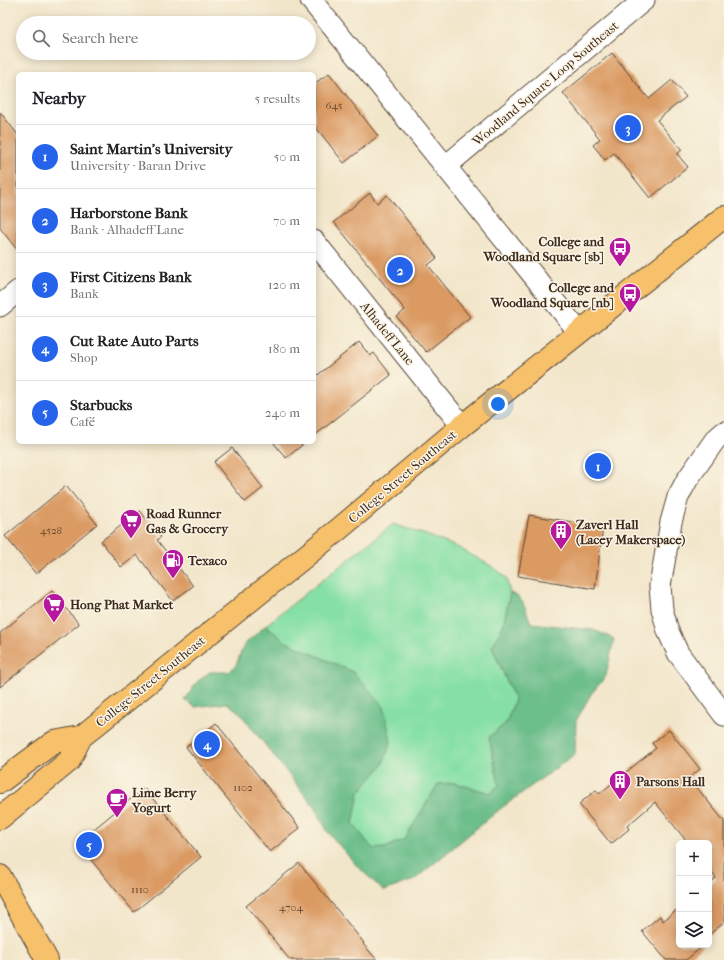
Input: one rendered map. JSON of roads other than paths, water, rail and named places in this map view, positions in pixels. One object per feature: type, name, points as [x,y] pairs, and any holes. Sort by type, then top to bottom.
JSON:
[{"type":"main road","name":"College Street Southeast","points":[[0,818],[69,761],[81,737],[339,529],[462,426],[724,217]]},
{"type":"main road","name":"College Street Southeast","points":[[0,782],[54,742],[81,737]]},
{"type":"main road","points":[[0,876],[47,960]]},
{"type":"street","points":[[311,0],[579,332]]},
{"type":"street","name":"Woodland Square Loop Southeast","points":[[446,166],[644,0]]},
{"type":"street","name":"Alhadeff Lane","points":[[316,244],[462,426]]},
{"type":"street","points":[[0,306],[16,293]]},
{"type":"street","points":[[724,432],[711,445],[687,480],[678,497],[670,522],[660,586],[662,608],[668,631],[678,653],[724,715]]},
{"type":"place","name":"First Citizens Bank","points":[[628,128]]},
{"type":"place","name":"College and Woodland Square [sb]","points":[[620,268]]},
{"type":"place","name":"Harborstone Bank","points":[[400,270]]},
{"type":"place","name":"College and Woodland Square [nb]","points":[[630,314]]},
{"type":"place","name":"Saint Martin's University","points":[[598,466]]},
{"type":"place","name":"Road Runner Gas & Grocery","points":[[131,540]]},
{"type":"place","name":"Zaverl Hall (Lacey Makerspace)","points":[[561,550]]},
{"type":"place","name":"Texaco","points":[[173,580]]},
{"type":"place","name":"Hong Phat Market","points":[[54,624]]},
{"type":"place","name":"Cut Rate Auto Parts","points":[[207,744]]},
{"type":"place","name":"Parsons Hall","points":[[620,800]]},
{"type":"place","name":"Lime Berry Yogurt","points":[[117,818]]},
{"type":"place","name":"Starbucks","points":[[89,845]]}]
